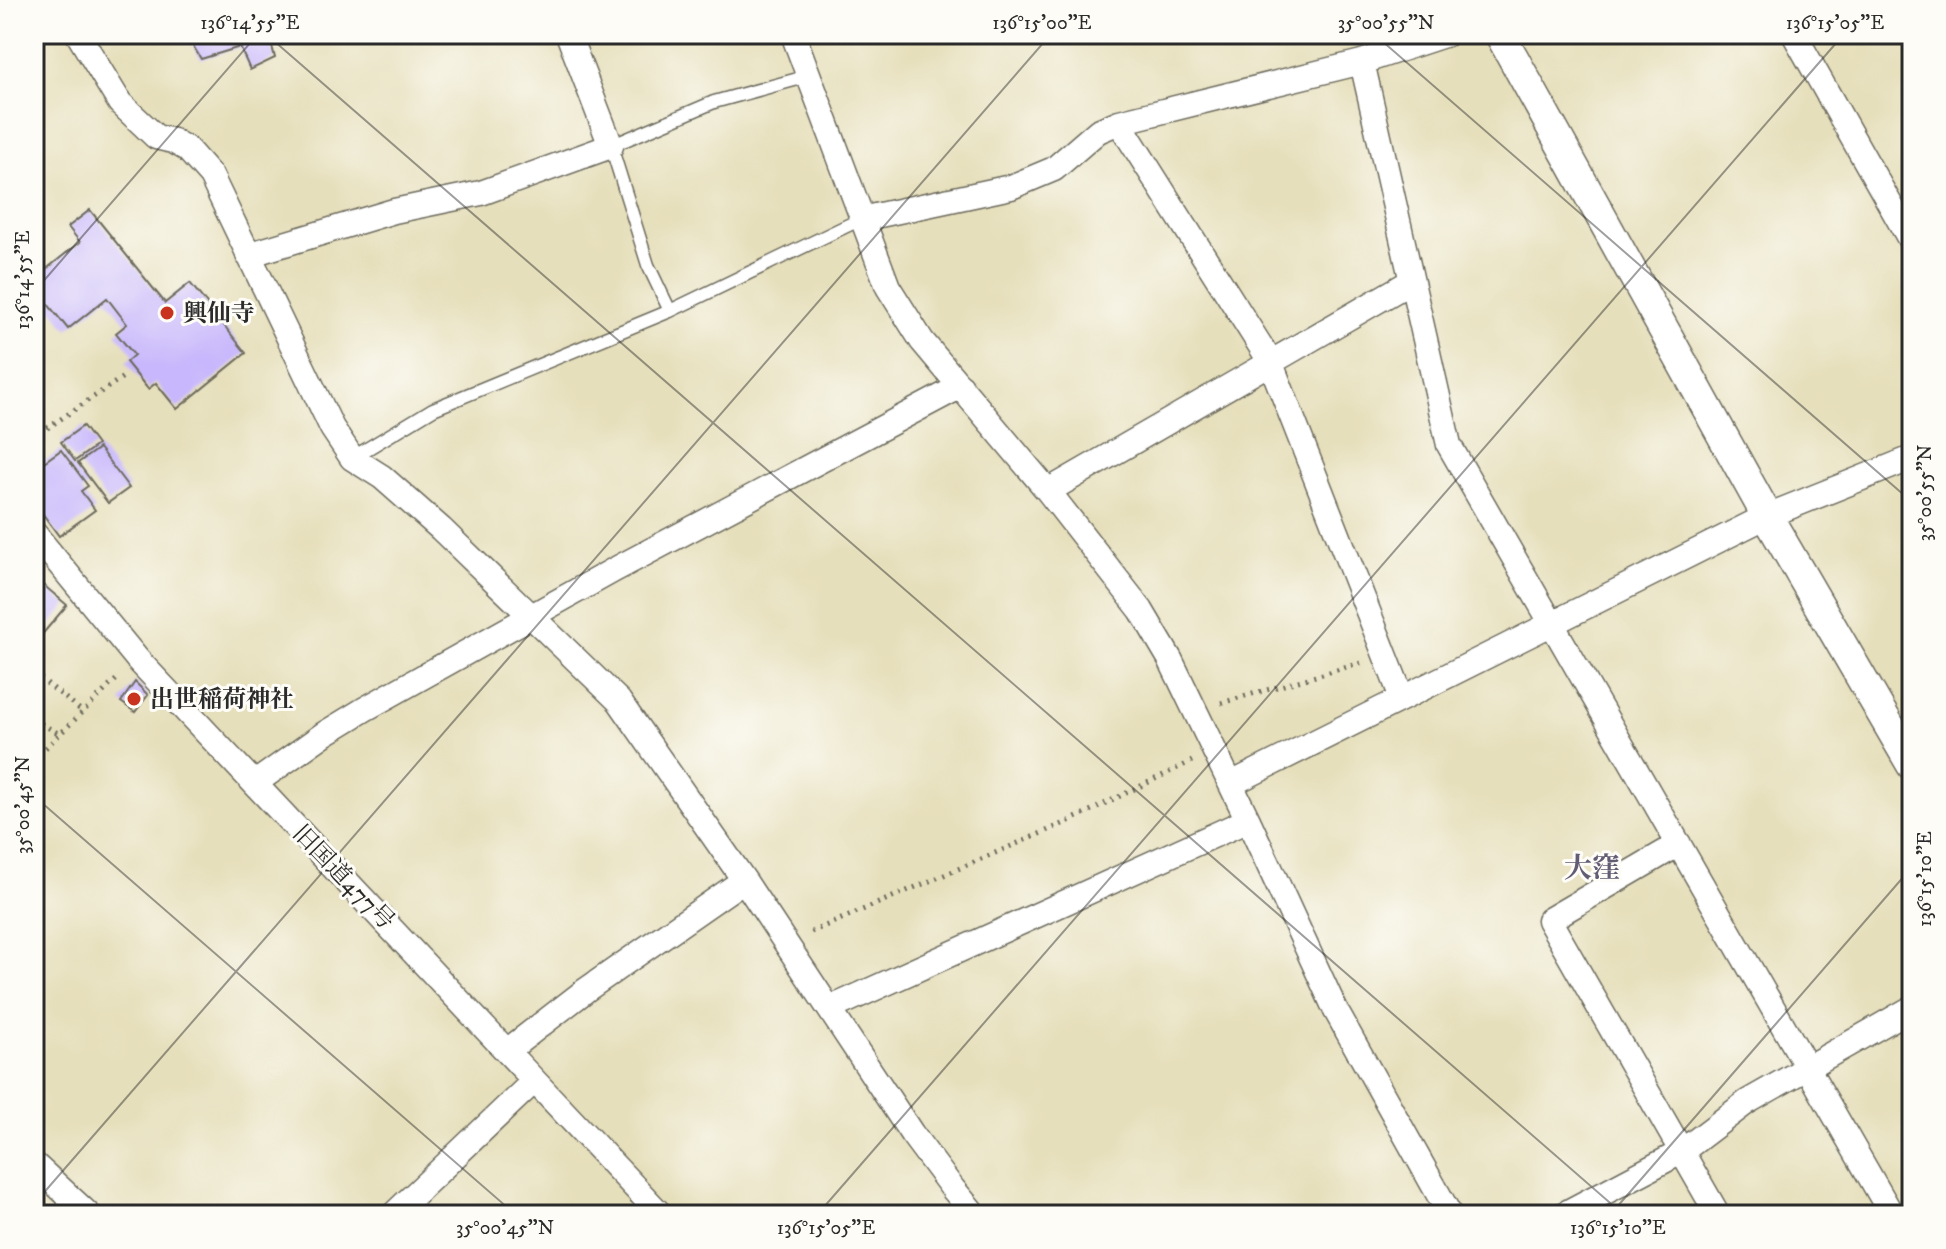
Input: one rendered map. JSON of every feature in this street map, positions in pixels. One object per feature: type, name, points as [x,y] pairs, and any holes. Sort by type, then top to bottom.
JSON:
[{"type":"street","points":[[78,34],[120,103],[156,137],[173,141],[187,149],[211,176],[332,428],[352,458],[405,496],[619,701],[831,1008],[912,1134],[975,1215]]},
{"type":"street","points":[[248,255],[394,211],[481,193],[611,146],[568,34]]},
{"type":"street","points":[[793,34],[888,287],[922,341],[1048,491],[1141,610],[1170,659],[1215,750],[1336,1011],[1450,1215]]},
{"type":"street","points":[[861,219],[1011,187],[1054,169],[1098,131],[1119,122],[1362,62],[1447,34]]},
{"type":"street","points":[[1500,34],[1767,516],[1912,765]]},
{"type":"street","points":[[1794,34],[1912,243]]},
{"type":"street","points":[[1362,62],[1449,445],[1892,1215]]},
{"type":"street","points":[[1119,122],[1270,361],[1402,698]]},
{"type":"street","points":[[1048,491],[1410,282]]},
{"type":"street","points":[[255,783],[351,717],[614,570],[961,386]]},
{"type":"street","points":[[1231,784],[1767,516],[1912,458]]},
{"type":"street","name":"旧国道477号","points":[[34,533],[138,660],[661,1215]]},
{"type":"street","points":[[831,1008],[1248,820]]},
{"type":"street","points":[[1679,844],[1549,920],[1718,1215]]},
{"type":"street","points":[[507,1051],[586,990],[744,880]]},
{"type":"street","points":[[1562,1215],[1681,1152],[1747,1102],[1912,1008]]},
{"type":"street","points":[[393,1215],[534,1081]]},
{"type":"street","points":[[34,1164],[89,1215]]},
{"type":"lane","points":[[670,311],[648,265],[611,146],[714,102],[809,76]]},
{"type":"lane","points":[[352,458],[433,409],[670,311],[861,219]]},
{"type":"path","points":[[34,437],[123,377]]},
{"type":"path","points":[[1195,711],[1386,656]]},
{"type":"path","points":[[34,759],[126,670]]},
{"type":"path","points":[[34,673],[83,712]]},
{"type":"path","points":[[34,720],[60,734]]},
{"type":"path","points":[[786,943],[1065,823],[1215,750]]},
{"type":"building","points":[[186,34],[269,34],[275,58],[250,70],[240,47],[201,59]]},
{"type":"building","name":"興仙寺","points":[[90,210],[165,303],[190,283],[246,353],[177,409],[156,383],[148,389],[126,362],[134,355],[116,333],[127,324],[107,298],[68,329],[34,287],[34,279],[80,242],[68,227]]},
{"type":"building","points":[[83,426],[97,445],[75,461],[61,442]]},
{"type":"building","points":[[99,448],[129,488],[108,503],[78,463]]},
{"type":"building","points":[[61,450],[88,486],[81,491],[95,510],[59,536],[34,502],[34,469]]},
{"type":"building","points":[[34,577],[67,605],[34,644]]},
{"type":"building","name":"出世稲荷神社","points":[[135,682],[148,695],[135,712],[121,702]]},
{"type":"place","name":"興仙寺","points":[[167,313]]},
{"type":"place","name":"出世稲荷神社","points":[[134,699]]},
{"type":"district","name":"大窪","points":[[1592,867]]}]
